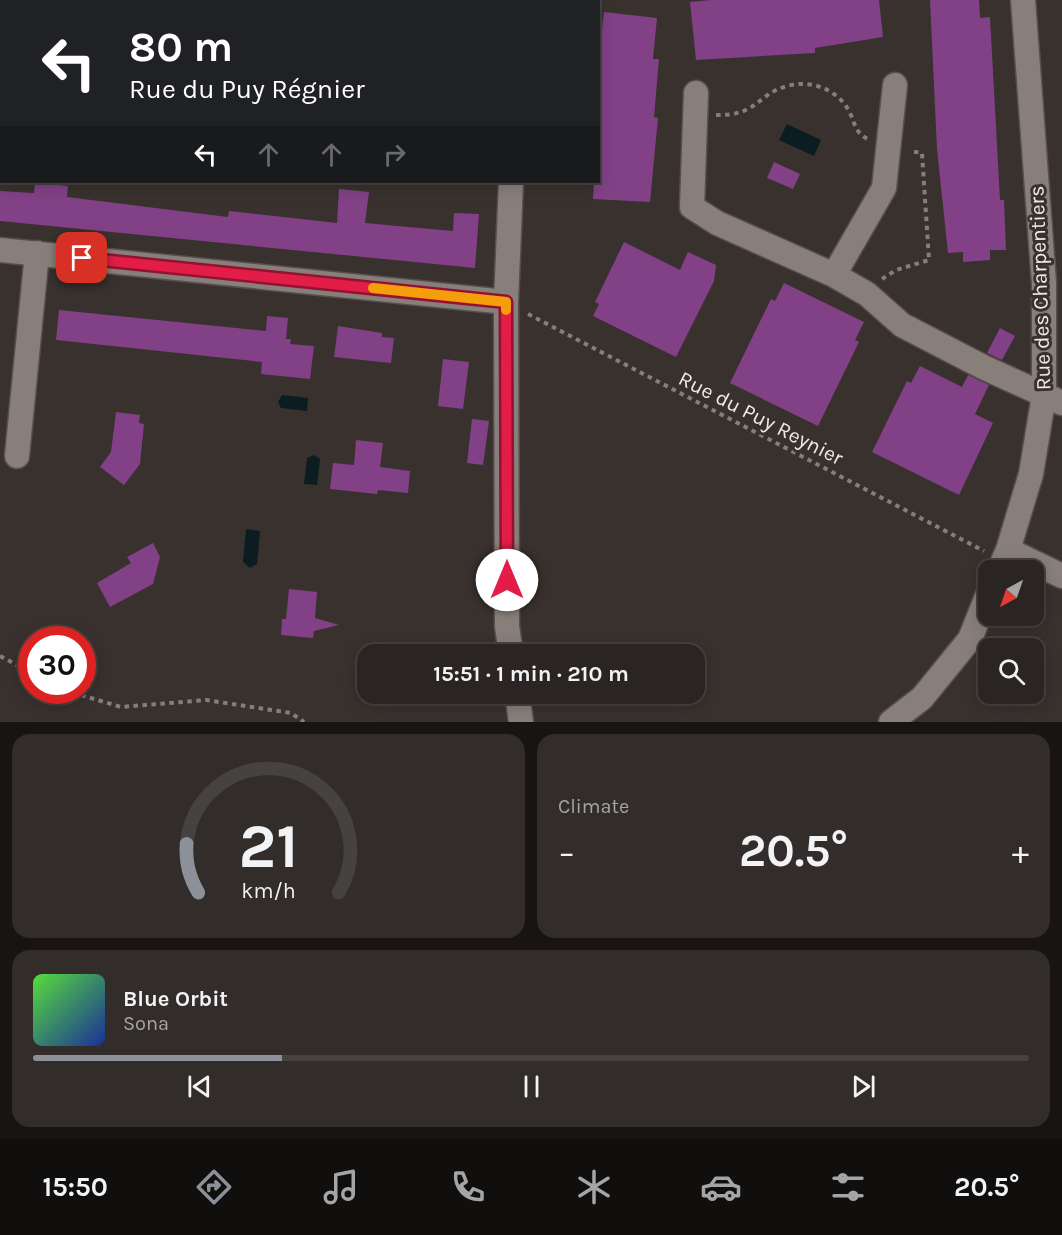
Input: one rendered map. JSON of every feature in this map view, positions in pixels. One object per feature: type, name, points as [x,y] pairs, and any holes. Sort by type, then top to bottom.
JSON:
[{"type":"street","name":"Rue des Charpentiers","points":[[1003,560],[1053,399],[1023,0]]},
{"type":"street","points":[[834,275],[884,188],[895,86]]},
{"type":"street","points":[[696,104],[692,207],[717,223],[834,275],[867,294],[902,325],[1053,399]]},
{"type":"street","points":[[510,644],[507,626],[506,302],[511,183]]},
{"type":"street","points":[[0,250],[506,302]]},
{"type":"street","points":[[17,456],[37,253]]},
{"type":"street","points":[[1044,571],[1062,576]]},
{"type":"street","points":[[891,722],[922,698],[970,639],[978,619]]},
{"type":"street","points":[[519,704],[521,722]]},
{"type":"path","points":[[696,104],[742,114],[781,87],[797,83],[821,85],[839,99],[850,112],[856,129],[864,138],[888,147],[922,153],[928,260],[896,270],[878,282],[867,294]]},
{"type":"path","name":"Rue du Puy Reynier","points":[[506,302],[1003,560]]},
{"type":"path","points":[[0,656],[18,666]]},
{"type":"path","points":[[96,699],[121,706],[206,700],[291,713],[304,722]]},
{"type":"shaded area","points":[[787,124],[821,140],[814,156],[779,140]]},
{"type":"shaded area","points":[[282,395],[308,398],[307,411],[281,408],[278,402]]},
{"type":"shaded area","points":[[314,455],[320,459],[317,485],[304,484],[307,458]]},
{"type":"shaded area","points":[[246,529],[260,531],[257,564],[250,568],[243,562]]},
{"type":"building","points":[[879,0],[883,37],[815,48],[815,53],[696,60],[690,2]]},
{"type":"building","points":[[930,0],[979,0],[980,18],[990,17],[1000,200],[1004,200],[1006,250],[990,250],[990,260],[963,262],[963,252],[948,253],[937,149]]},
{"type":"building","points":[[604,12],[657,18],[653,59],[659,59],[654,117],[658,118],[650,202],[593,199],[594,183],[600,183],[600,44]]},
{"type":"building","points":[[774,162],[800,174],[793,189],[767,178]]},
{"type":"building","points":[[35,183],[68,186],[67,197],[228,217],[229,211],[337,223],[339,189],[369,192],[365,223],[453,231],[454,213],[479,214],[475,268],[0,221],[0,191],[34,193]]},
{"type":"building","points":[[624,242],[680,270],[688,252],[716,265],[714,281],[676,357],[593,316],[599,304],[595,302]]},
{"type":"building","points":[[784,283],[864,322],[855,340],[859,342],[818,426],[730,383],[771,299],[775,301]]},
{"type":"building","points":[[59,310],[266,331],[267,316],[288,318],[286,339],[291,339],[290,344],[314,346],[310,379],[261,374],[262,362],[56,340]]},
{"type":"building","points":[[338,326],[382,333],[382,337],[394,338],[391,363],[334,357]]},
{"type":"building","points":[[1000,328],[1015,336],[1002,360],[987,353]]},
{"type":"building","points":[[443,359],[469,362],[463,409],[438,406]]},
{"type":"building","points":[[920,366],[962,387],[968,375],[989,385],[975,414],[993,423],[959,495],[872,452],[907,381],[911,383]]},
{"type":"building","points":[[116,412],[140,415],[139,423],[144,424],[140,464],[124,485],[100,467],[111,452]]},
{"type":"building","points":[[472,419],[489,421],[483,465],[467,463]]},
{"type":"building","points":[[356,440],[383,443],[380,467],[410,471],[408,493],[378,490],[377,494],[330,489],[333,463],[354,465]]},
{"type":"building","points":[[153,543],[160,557],[153,584],[110,607],[97,583],[131,563],[127,557]]},
{"type":"building","points":[[289,589],[317,592],[315,618],[339,625],[314,631],[313,638],[281,635],[282,619],[286,619]]},
{"type":"slow traffic","points":[[373,288],[506,302],[506,310]]},
{"type":"route","points":[[82,258],[506,302],[507,580]]}]
